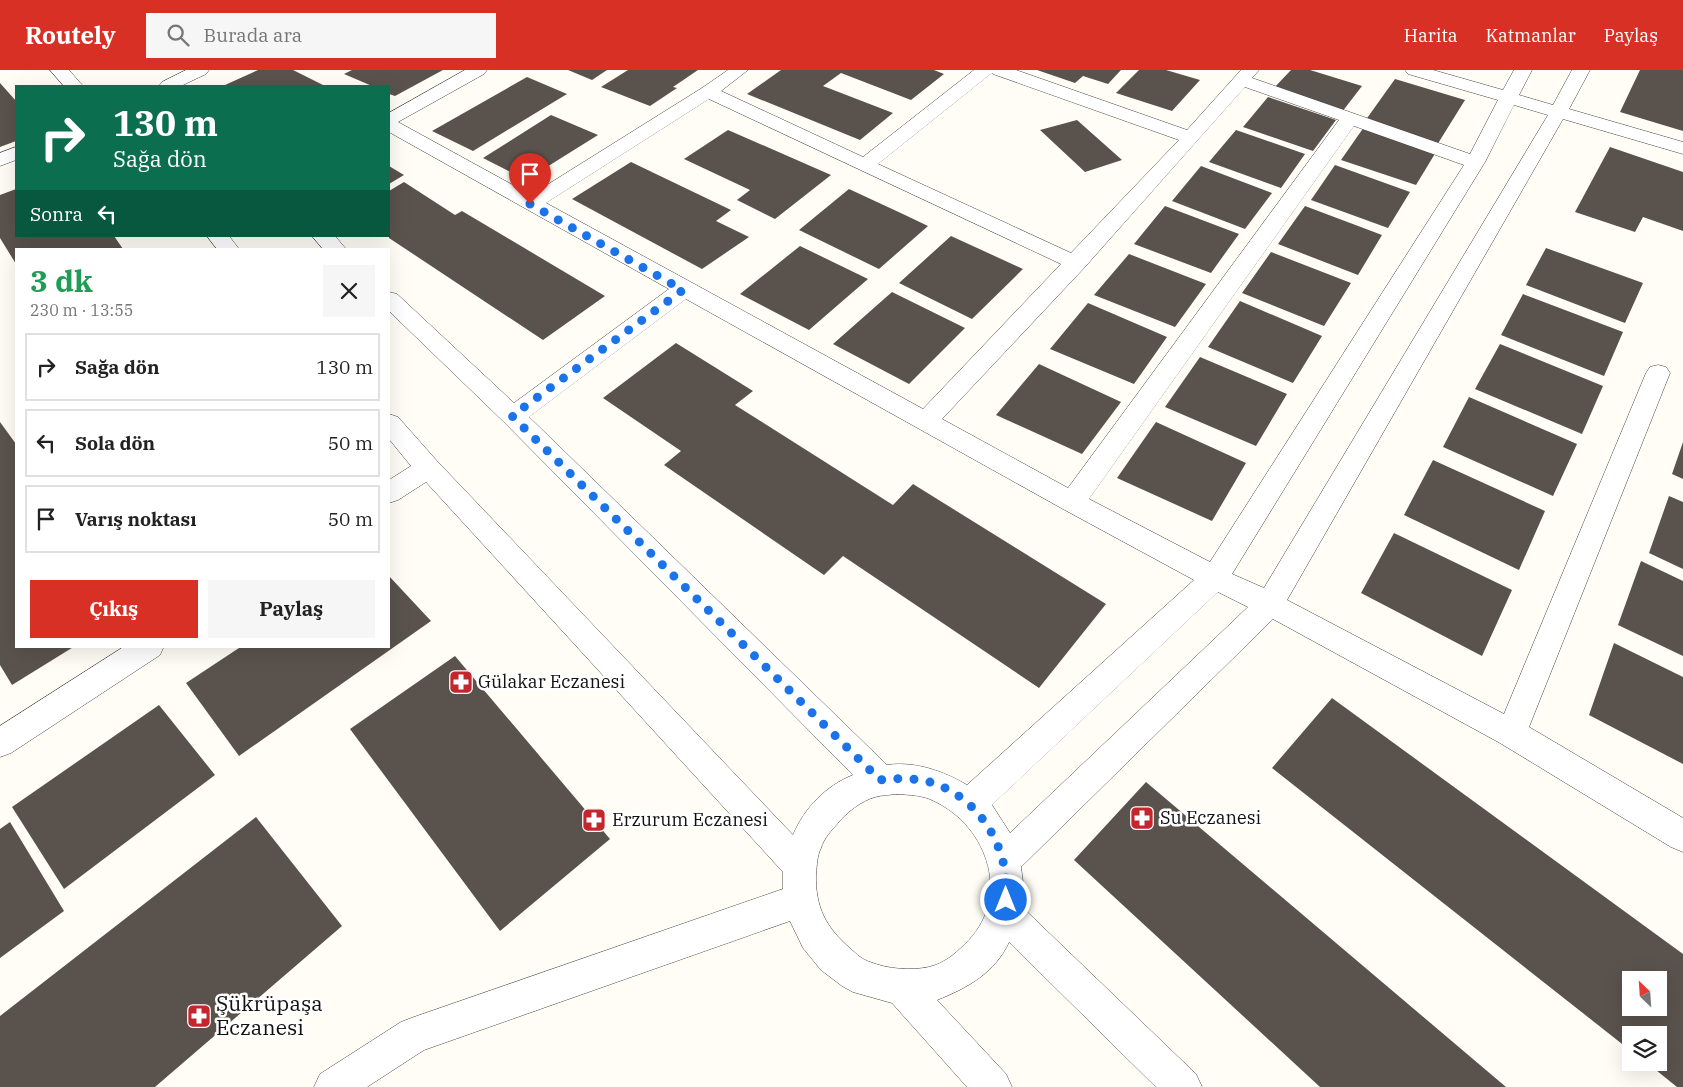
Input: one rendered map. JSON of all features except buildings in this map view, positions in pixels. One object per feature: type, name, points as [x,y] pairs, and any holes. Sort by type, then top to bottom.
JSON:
[{"type":"street","points":[[59,70],[73,85]]},
{"type":"street","points":[[168,83],[200,70]]},
{"type":"street","points":[[390,119],[478,70]]},
{"type":"street","points":[[530,204],[708,92],[739,70]]},
{"type":"street","points":[[865,165],[985,70]]},
{"type":"street","points":[[999,70],[1191,138]]},
{"type":"street","points":[[1414,70],[1683,148]]},
{"type":"street","points":[[970,804],[1215,578],[1475,162],[1524,70]]},
{"type":"street","points":[[1004,861],[1270,604],[1559,111],[1581,70]]},
{"type":"street","points":[[926,421],[1076,263],[1246,75],[1349,119],[1475,162]]},
{"type":"street","points":[[708,92],[1076,263]]},
{"type":"street","points":[[1072,502],[1349,119]]},
{"type":"street","points":[[390,126],[683,290],[1072,502],[1215,578],[1270,604],[1511,733],[1683,836]]},
{"type":"street","points":[[0,160],[15,153]]},
{"type":"street","points":[[218,237],[228,248]]},
{"type":"street","points":[[323,237],[335,248]]},
{"type":"street","points":[[512,416],[683,290]]},
{"type":"street","points":[[390,300],[512,416],[880,780]]},
{"type":"street","points":[[1511,733],[1658,373]]},
{"type":"street","points":[[390,424],[428,468],[800,865]]},
{"type":"street","points":[[390,492],[428,468]]},
{"type":"street","points":[[0,743],[147,648]]},
{"type":"street","points":[[904,778],[927,782],[950,790],[970,804],[991,830],[1004,861],[1007,886],[1004,913],[990,943],[966,968],[936,984],[900,987],[866,979],[835,961],[813,932],[800,900],[800,865],[809,834],[826,808],[851,790],[880,780],[904,778]]},
{"type":"street","points":[[333,1087],[414,1035],[800,900]]},
{"type":"street","points":[[1004,913],[1183,1087]]},
{"type":"street","points":[[900,987],[993,1087]]},
{"type":"place","name":"Gülakar Eczanesi","points":[[461,682]]},
{"type":"place","name":"Su Eczanesi","points":[[1142,818]]},
{"type":"place","name":"Erzurum Eczanesi","points":[[594,820]]},
{"type":"place","name":"Şükrüpaşa Eczanesi","points":[[199,1016]]},
{"type":"route","points":[[530,204],[683,290],[512,416],[880,780],[904,778],[927,782],[950,790],[970,804],[991,830],[1004,861],[1007,886],[1006,900]]}]
